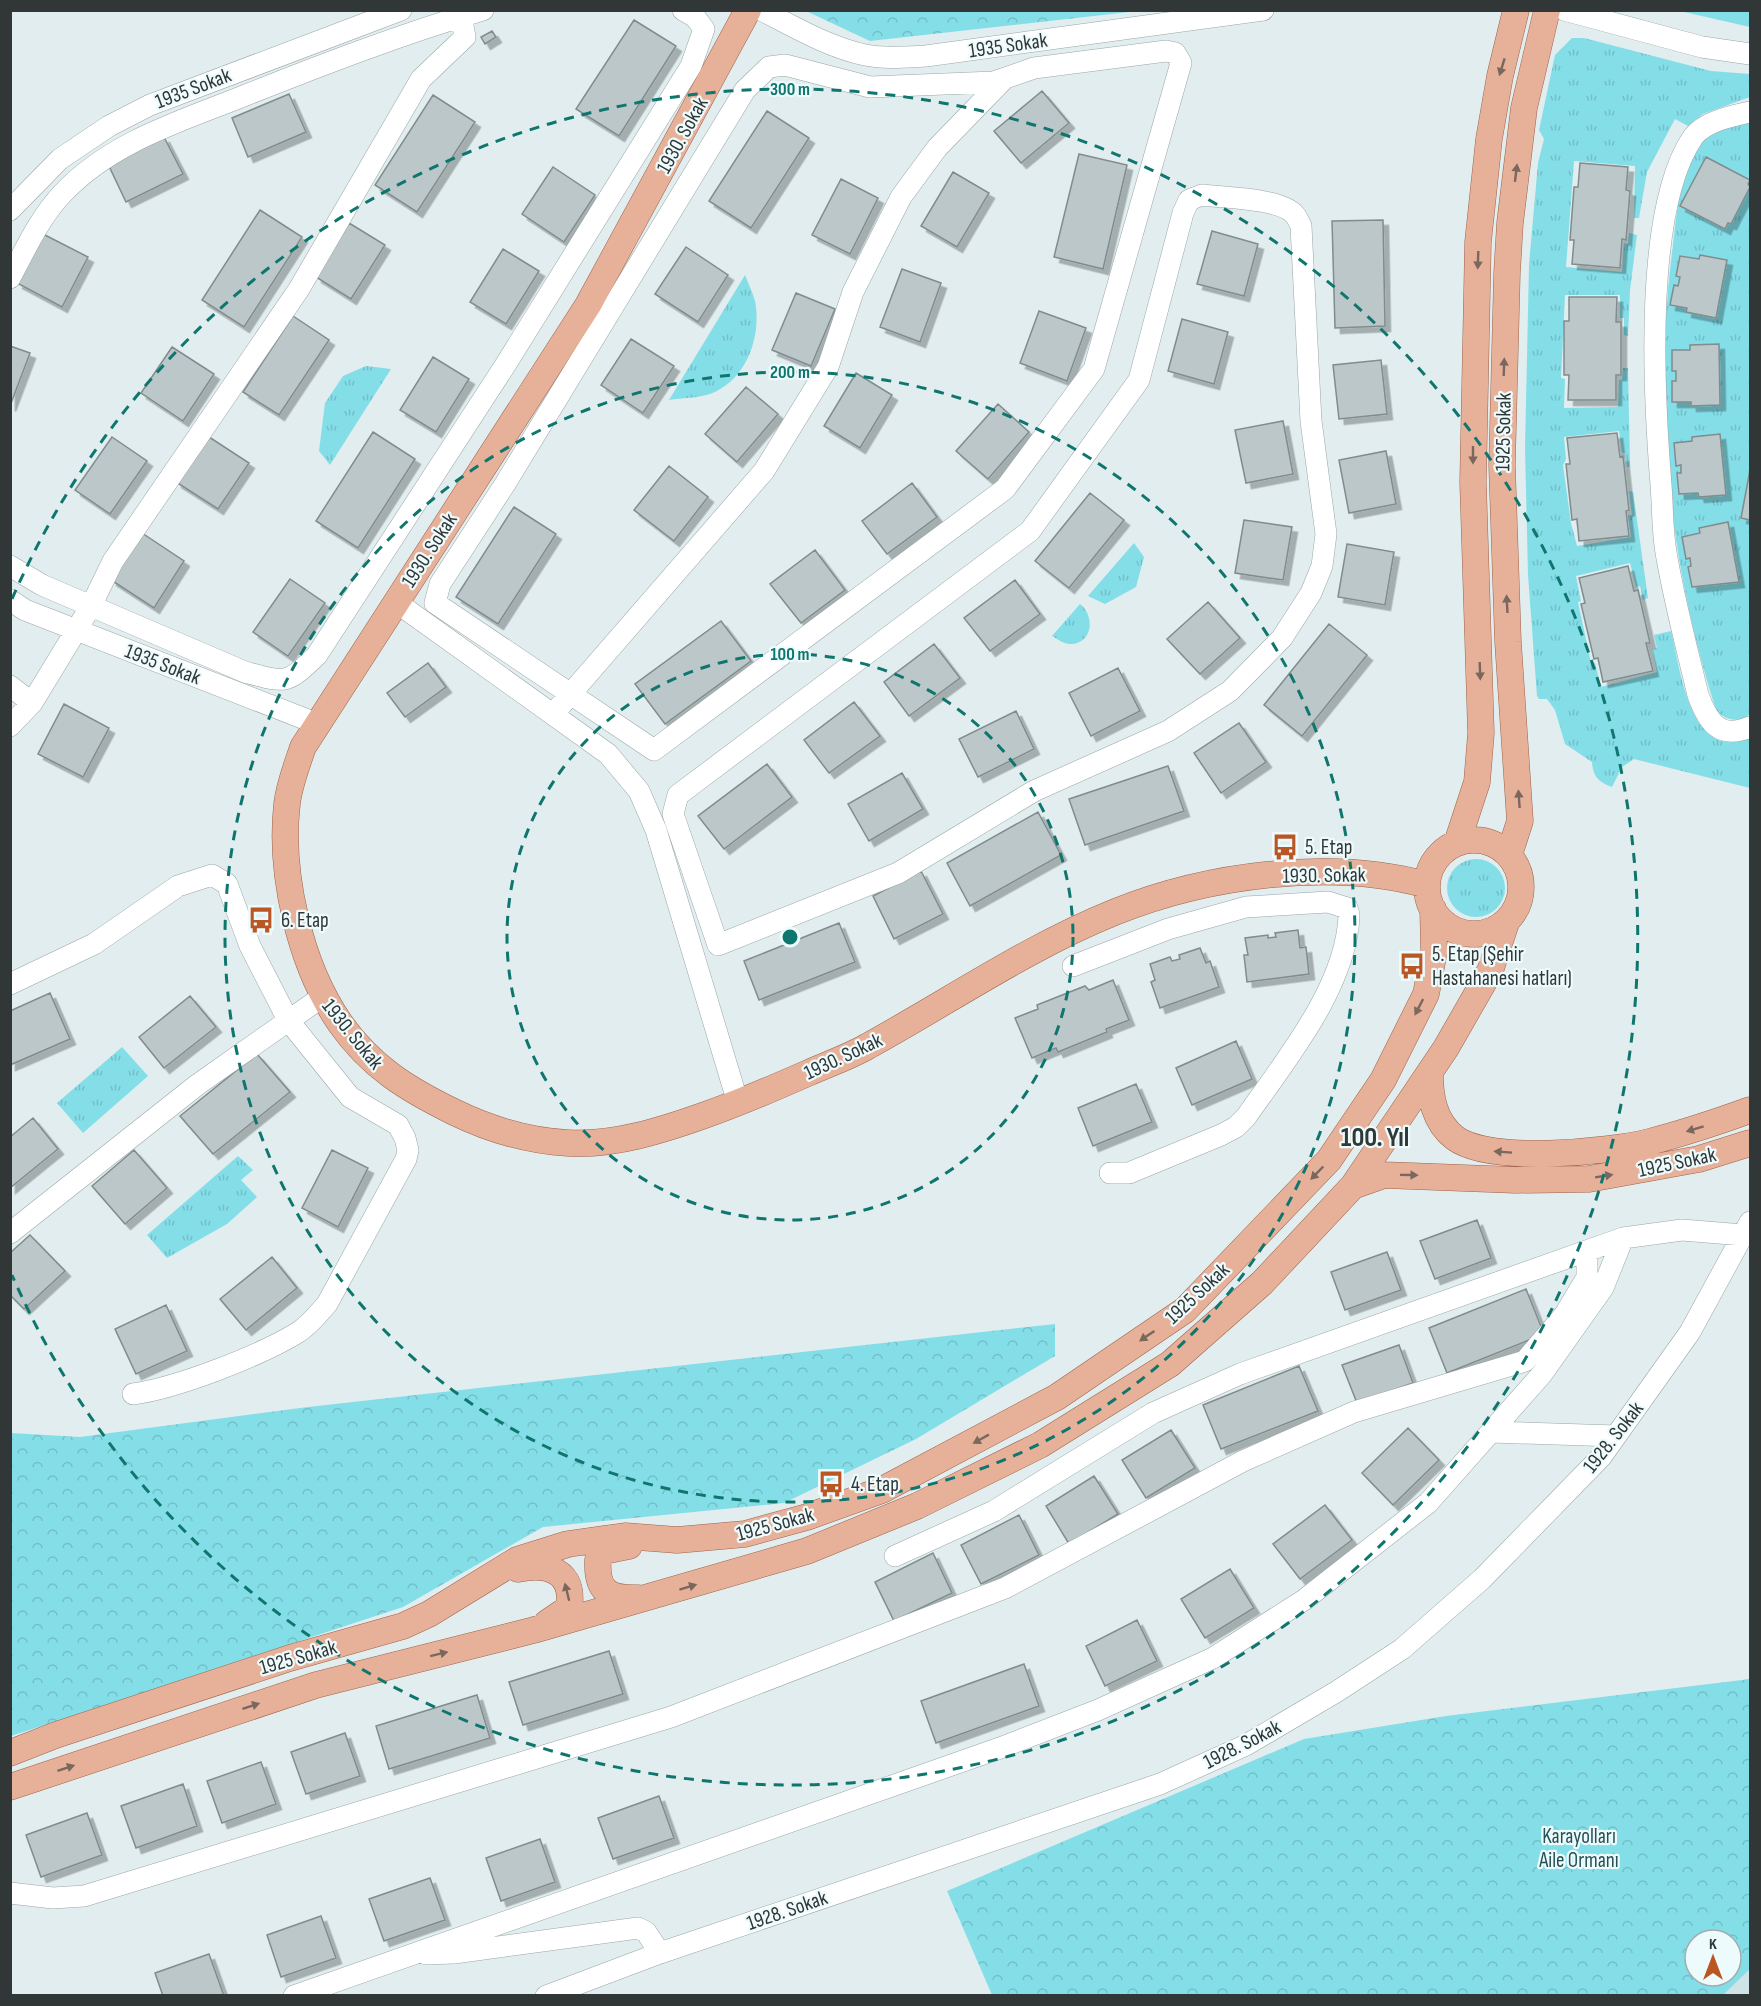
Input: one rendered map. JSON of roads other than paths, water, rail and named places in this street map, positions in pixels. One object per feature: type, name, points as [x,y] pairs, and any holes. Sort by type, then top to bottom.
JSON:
[{"type":"main road","name":"1930. Sokak","points":[[748,10],[588,305],[303,747],[287,802],[287,862],[296,918],[310,968],[322,997],[351,1038],[384,1073],[423,1097],[473,1121],[526,1137],[570,1143],[614,1140],[678,1125],[738,1103],[864,1049],[1034,950],[1115,912],[1158,898],[1232,880],[1303,873],[1364,872],[1430,897]]},
{"type":"main road","name":"1925 Sokak","points":[[1457,843],[1477,782],[1481,733],[1473,482],[1478,242],[1489,139],[1500,76],[1516,10]]},
{"type":"main road","name":"1925 Sokak","points":[[1509,855],[1520,821],[1508,642],[1502,465],[1507,273],[1510,223],[1524,108],[1547,10]]},
{"type":"main road","points":[[1471,840],[1485,841],[1509,855],[1518,868],[1521,890],[1515,911],[1506,922],[1480,934],[1466,934],[1452,929],[1441,921],[1430,897],[1436,860],[1457,843],[1471,840]]},
{"type":"main road","name":"1925 Sokak","points":[[10,1753],[56,1735],[290,1658],[403,1626],[429,1614],[518,1560],[568,1544],[625,1536],[677,1540],[745,1534],[807,1517],[882,1490],[1057,1397],[1185,1310],[1329,1160],[1383,1080],[1426,994],[1434,952],[1430,897]]},
{"type":"main road","name":"1925 Sokak","points":[[10,1786],[316,1684],[534,1630],[807,1551],[916,1506],[1040,1445],[1170,1364],[1262,1283],[1353,1186],[1430,1072],[1490,970],[1506,922]]},
{"type":"main road","name":"1925 Sokak","points":[[1430,1072],[1430,1098],[1439,1120],[1455,1138],[1481,1150],[1505,1153],[1568,1152],[1647,1142],[1750,1110]]},
{"type":"main road","name":"1925 Sokak","points":[[1353,1186],[1384,1174],[1516,1180],[1589,1179],[1699,1159],[1750,1143]]},
{"type":"main road","points":[[654,1597],[624,1599],[603,1590],[599,1581],[598,1559],[604,1551],[677,1540]]},
{"type":"main road","points":[[469,1590],[514,1570],[532,1566],[557,1570],[569,1591],[569,1608],[534,1630]]},
{"type":"street","name":"1935 Sokak","points":[[10,210],[60,159],[83,141],[129,115],[297,48],[401,10]]},
{"type":"street","points":[[10,278],[35,230],[63,193],[94,166],[133,141],[351,54],[461,14],[483,10]]},
{"type":"street","points":[[10,566],[42,585],[245,672],[277,681],[291,678],[317,655],[506,364],[691,66],[704,29],[683,10]]},
{"type":"street","name":"1935 Sokak","points":[[761,10],[836,47],[866,56],[899,58],[1263,10]]},
{"type":"street","points":[[1564,10],[1702,47],[1750,54]]},
{"type":"street","points":[[10,726],[32,703],[91,606],[113,561],[299,289],[421,79],[465,37],[461,14]]},
{"type":"street","points":[[1166,51],[1175,53],[1181,63],[1094,369],[1005,489],[654,750],[570,694],[435,603],[440,584],[505,483],[745,90],[769,67],[785,66],[870,87],[1003,80],[1034,68],[1166,51]]},
{"type":"street","points":[[554,713],[764,471],[828,367],[853,292],[900,197],[937,148],[1003,80]]},
{"type":"street","points":[[1750,112],[1706,125],[1694,136],[1675,176],[1664,226],[1654,334],[1658,446],[1666,556],[1698,695],[1705,713],[1714,725],[1725,731],[1736,732],[1750,728]]},
{"type":"street","points":[[693,953],[718,945],[898,873],[1034,791],[1168,731],[1230,691],[1282,638],[1311,593],[1322,566],[1326,534],[1311,421],[1301,226],[1295,214],[1286,208],[1262,202],[1202,195],[1189,200],[1169,261],[1139,380],[1030,531],[678,795],[673,814],[718,945]]},
{"type":"street","name":"1935 Sokak","points":[[10,600],[25,610],[318,724]]},
{"type":"street","points":[[396,602],[554,713],[608,754],[639,791],[656,830],[738,1103]]},
{"type":"street","points":[[10,686],[32,703]]},
{"type":"street","points":[[10,984],[94,944],[178,885],[212,875],[227,884],[250,946],[288,1020],[351,1097],[398,1125],[405,1138],[408,1150],[406,1159],[327,1304],[312,1320],[298,1332],[231,1362],[157,1391],[133,1394]]},
{"type":"street","points":[[1158,898],[1168,929]]},
{"type":"street","points":[[1073,966],[1168,929],[1246,907],[1328,902],[1347,908],[1349,915],[1339,963],[1314,1017],[1246,1117],[1236,1127],[1221,1135],[1129,1173],[1110,1173]]},
{"type":"street","points":[[10,1233],[197,1085],[322,997]]},
{"type":"street","points":[[895,1556],[994,1511],[1153,1413],[1240,1374],[1623,1238],[1682,1230],[1747,1228]]},
{"type":"street","name":"1928. Sokak","points":[[546,1995],[660,1953],[1161,1784],[1246,1745],[1402,1649],[1482,1579],[1594,1464],[1690,1332],[1747,1228]]},
{"type":"street","points":[[294,1995],[1000,1748],[1098,1710],[1213,1658],[1304,1600],[1428,1503],[1542,1374],[1604,1288],[1623,1238]]},
{"type":"street","points":[[10,1893],[53,1898],[84,1896],[671,1717],[1005,1588],[1243,1461],[1354,1412],[1525,1361],[1565,1314],[1587,1278],[1587,1251]]},
{"type":"street","points":[[1491,1432],[1616,1436]]},
{"type":"street","points":[[404,1955],[454,1953],[638,1928],[646,1932],[660,1953]]},
{"type":"place","name":"5. Etap","points":[[1285,847]]},
{"type":"place","name":"6. Etap","points":[[261,920]]},
{"type":"place","name":"5. Etap (Şehir Hastahanesi hatları)","points":[[1412,966]]},
{"type":"place","name":"4. Etap","points":[[831,1484]]},
{"type":"district","name":"100. Yıl","points":[[1375,1137]]},
{"type":"park label","name":"Karayolları Aile Ormanı","points":[[1579,1848]]}]
